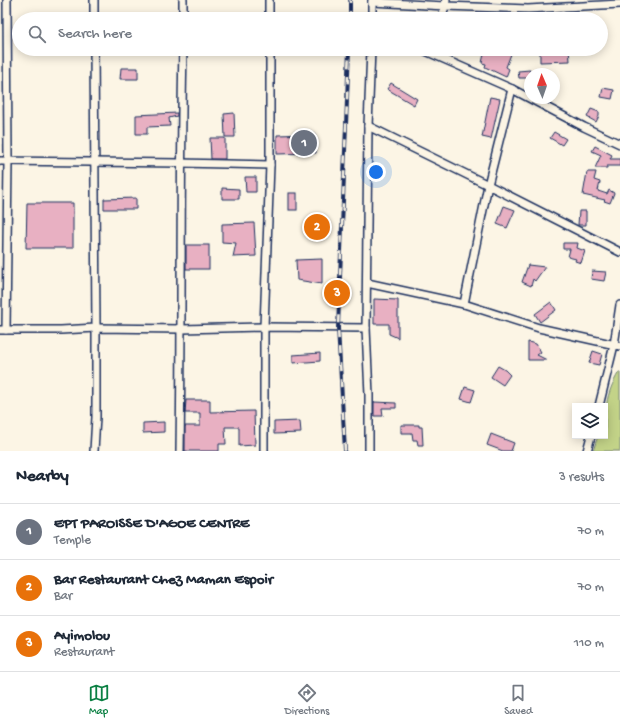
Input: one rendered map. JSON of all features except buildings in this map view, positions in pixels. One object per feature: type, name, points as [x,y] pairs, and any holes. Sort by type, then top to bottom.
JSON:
[{"type":"street","points":[[7,0],[8,162],[3,330],[264,327],[366,328]]},
{"type":"street","points":[[94,0],[94,12]]},
{"type":"street","points":[[183,0],[183,12]]},
{"type":"street","points":[[269,0],[269,12]]},
{"type":"street","points":[[528,9],[530,0]]},
{"type":"street","points":[[372,12],[372,1],[446,3],[528,9],[620,4]]},
{"type":"street","points":[[94,56],[96,417],[94,451]]},
{"type":"street","points":[[180,451],[182,329],[180,163],[182,56]]},
{"type":"street","points":[[264,451],[264,327],[270,165],[270,56]]},
{"type":"street","points":[[369,451],[369,395],[366,328],[368,126],[371,56]]},
{"type":"street","points":[[444,56],[620,144]]},
{"type":"street","points":[[464,304],[488,185],[512,89]]},
{"type":"street","points":[[368,126],[620,252]]},
{"type":"street","points":[[0,161],[270,165]]},
{"type":"street","points":[[367,283],[464,304],[539,328],[617,346]]},
{"type":"street","points":[[600,403],[617,346],[620,305]]},
{"type":"street","points":[[587,451],[590,439]]},
{"type":"green space","points":[[620,372],[620,451],[593,451],[597,439],[608,439],[607,403],[614,380]]},
{"type":"railway","points":[[350,0],[350,12]]},
{"type":"railway","points":[[345,451],[338,328],[349,56]]},
{"type":"place","name":"EPT PAROISSE D'AGOE CENTRE","points":[[304,143]]},
{"type":"place","name":"Bar Restaurant Chez Maman Espoir","points":[[317,227]]},
{"type":"place","name":"Ayimolou","points":[[337,293]]}]
